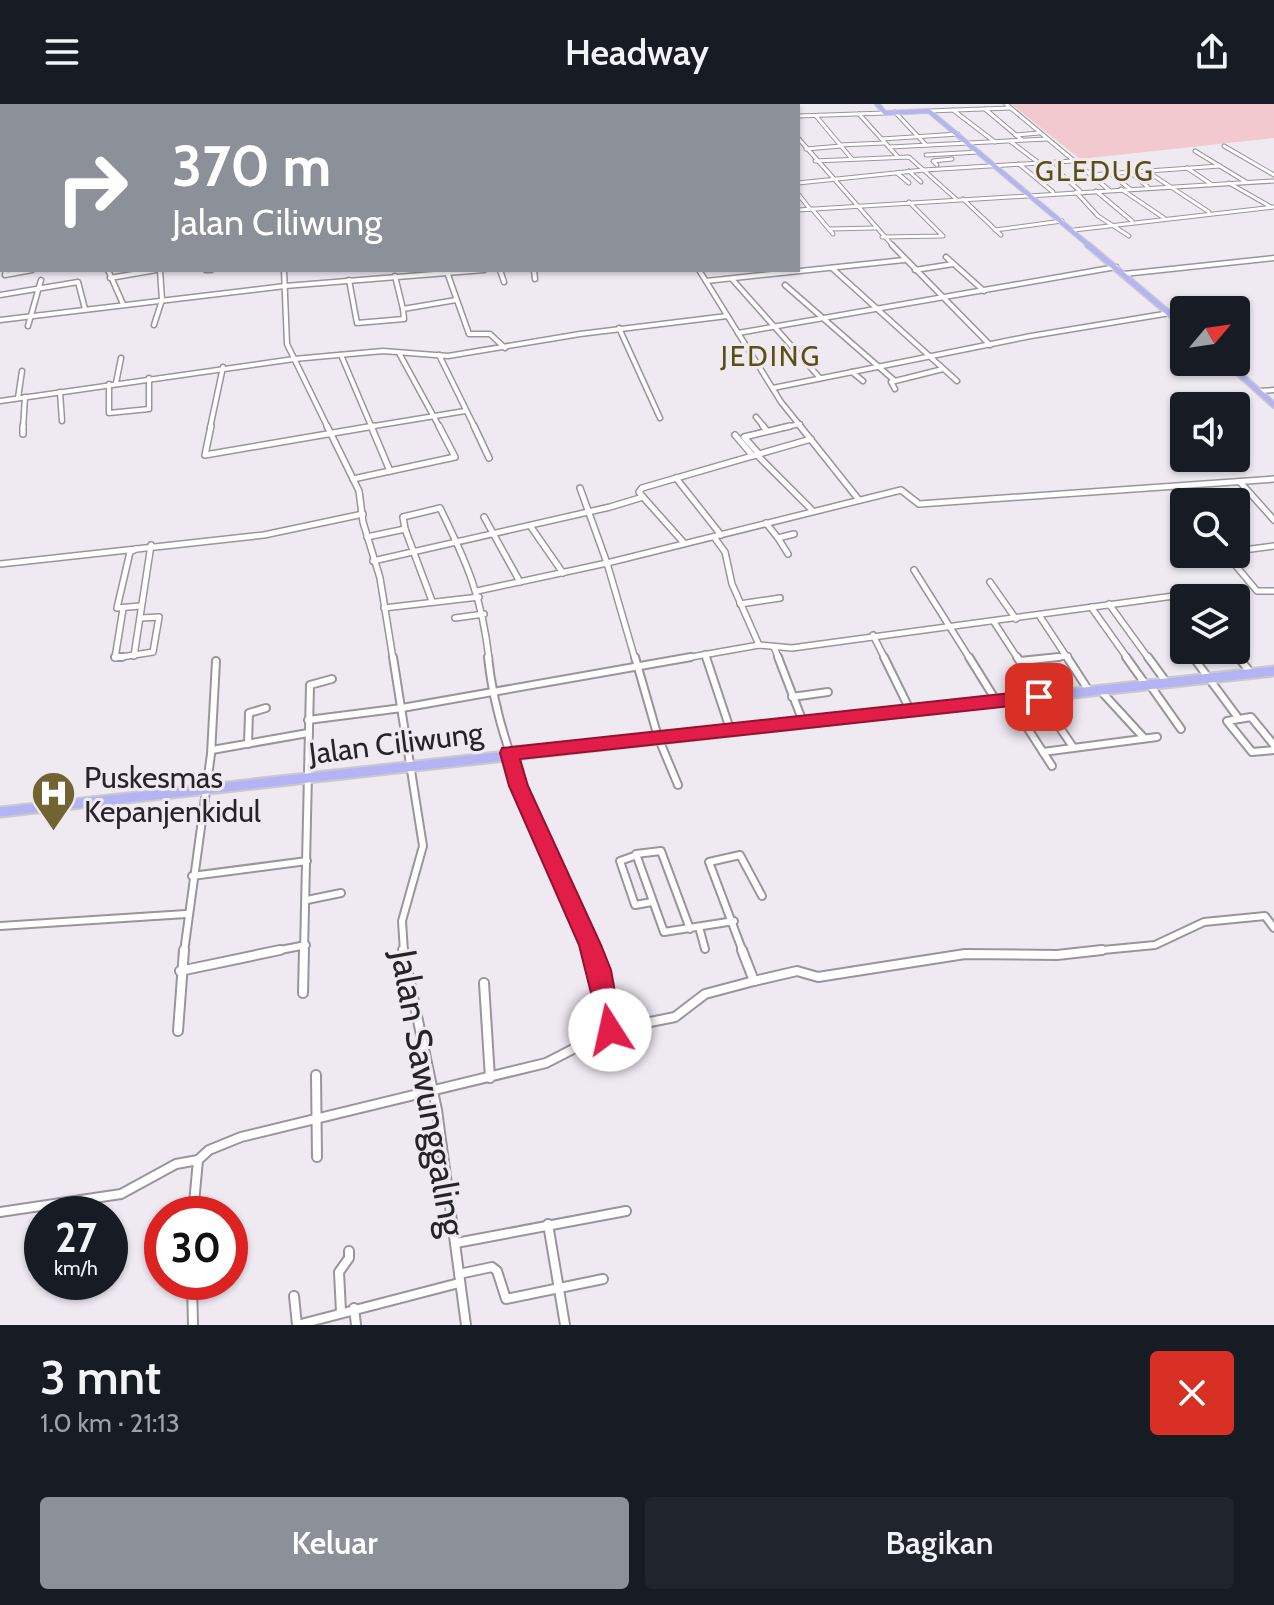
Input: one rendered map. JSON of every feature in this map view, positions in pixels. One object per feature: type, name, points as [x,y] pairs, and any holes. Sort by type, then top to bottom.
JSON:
[{"type":"main road","points":[[877,104],[885,113],[929,111],[1170,313]]},
{"type":"main road","points":[[1242,376],[1274,405]]},
{"type":"main road","name":"Jalan Ciliwung","points":[[0,812],[410,767],[509,753],[998,703],[1274,671]]},
{"type":"street","points":[[950,104],[995,142]]},
{"type":"street","points":[[929,111],[1008,106],[1109,190]]},
{"type":"street","points":[[985,109],[1022,140]]},
{"type":"street","points":[[895,112],[926,145]]},
{"type":"street","points":[[800,116],[885,113]]},
{"type":"street","points":[[859,114],[898,157]]},
{"type":"street","points":[[816,116],[852,159]]},
{"type":"street","points":[[1015,135],[1040,133]]},
{"type":"street","points":[[800,148],[958,134]]},
{"type":"street","points":[[890,147],[1047,139]]},
{"type":"street","points":[[800,140],[830,180],[882,237],[990,345]]},
{"type":"street","points":[[1010,141],[1039,163]]},
{"type":"street","points":[[948,144],[957,154]]},
{"type":"street","points":[[1224,146],[1274,178]]},
{"type":"street","points":[[934,148],[940,155]]},
{"type":"street","points":[[1195,151],[1246,182]]},
{"type":"street","points":[[926,155],[979,152]]},
{"type":"street","points":[[815,161],[909,157],[926,167],[956,199]]},
{"type":"street","points":[[937,165],[933,161],[952,159]]},
{"type":"street","points":[[926,167],[1073,161]]},
{"type":"street","points":[[1047,162],[1112,225],[1129,236]]},
{"type":"street","points":[[800,183],[897,173],[944,164]]},
{"type":"street","points":[[1019,164],[1054,193]]},
{"type":"street","points":[[1090,175],[1220,166]]},
{"type":"street","points":[[1187,168],[1211,184]]},
{"type":"street","points":[[909,171],[921,182]]},
{"type":"street","points":[[1147,171],[1209,212]]},
{"type":"street","points":[[1130,172],[1148,187]]},
{"type":"street","points":[[897,173],[909,183]]},
{"type":"street","points":[[1110,174],[1130,189]]},
{"type":"street","points":[[800,210],[1274,178]]},
{"type":"street","points":[[1229,183],[1273,208]]},
{"type":"street","points":[[1121,189],[1164,218]]},
{"type":"street","points":[[1096,191],[1133,222]]},
{"type":"street","points":[[800,196],[833,234]]},
{"type":"street","points":[[963,199],[1001,235]]},
{"type":"street","points":[[882,237],[943,236],[909,202]]},
{"type":"street","points":[[1074,230],[1209,212],[1226,214],[1273,208]]},
{"type":"street","points":[[995,230],[1062,221]]},
{"type":"street","points":[[830,229],[875,228]]},
{"type":"street","points":[[946,257],[984,291]]},
{"type":"street","points":[[738,333],[1106,270],[1274,258]]},
{"type":"street","points":[[800,272],[904,260]]},
{"type":"street","points":[[915,270],[953,264]]},
{"type":"street","points":[[832,268],[957,381]]},
{"type":"street","points":[[108,272],[123,304]]},
{"type":"street","points":[[110,278],[146,272]]},
{"type":"street","points":[[154,325],[162,300],[158,272]]},
{"type":"street","name":"Jalan Sawunggaling","points":[[284,272],[285,330],[294,359],[353,479],[380,578],[423,850],[402,921],[404,955],[443,1150],[466,1325]]},
{"type":"street","points":[[0,320],[285,286],[447,272],[469,334],[490,334],[505,348]]},
{"type":"street","points":[[501,272],[504,282]]},
{"type":"street","points":[[534,272],[535,279]]},
{"type":"street","points":[[700,272],[773,388],[859,500]]},
{"type":"street","points":[[706,281],[796,272]]},
{"type":"street","points":[[417,274],[420,285]]},
{"type":"street","points":[[349,280],[356,323],[404,319],[395,276]]},
{"type":"street","points":[[732,279],[819,377]]},
{"type":"street","points":[[28,326],[41,280]]},
{"type":"street","points":[[0,295],[80,283],[85,309]]},
{"type":"street","points":[[785,285],[895,381]]},
{"type":"street","points":[[403,309],[456,300]]},
{"type":"street","points":[[773,388],[929,356],[1170,313]]},
{"type":"street","points":[[0,401],[223,367],[341,355],[439,355],[505,348],[619,328],[727,316]]},
{"type":"street","points":[[619,328],[660,418]]},
{"type":"street","points":[[353,479],[454,458],[399,353]]},
{"type":"street","points":[[341,355],[390,471]]},
{"type":"street","points":[[439,355],[489,458]]},
{"type":"street","points":[[116,383],[121,358]]},
{"type":"street","points":[[223,367],[205,455],[465,411]]},
{"type":"street","points":[[895,389],[890,383],[943,369]]},
{"type":"street","points":[[22,371],[23,434]]},
{"type":"street","points":[[852,372],[863,381]]},
{"type":"street","points":[[109,384],[109,413],[139,412],[149,409],[149,378]]},
{"type":"street","points":[[1259,391],[1274,390]]},
{"type":"street","points":[[60,392],[62,421]]},
{"type":"street","points":[[756,417],[767,431]]},
{"type":"street","points":[[756,455],[744,437],[800,424]]},
{"type":"street","points":[[735,435],[813,511]]},
{"type":"street","points":[[684,543],[639,492],[642,488],[811,439]]},
{"type":"street","points":[[676,478],[725,552],[740,604],[759,645]]},
{"type":"street","points":[[384,608],[478,594],[901,490],[919,504],[1274,479]]},
{"type":"street","points":[[1240,482],[1274,520]]},
{"type":"street","points":[[580,488],[607,563],[658,737],[678,785]]},
{"type":"street","points":[[373,561],[495,537],[643,497]]},
{"type":"street","points":[[432,601],[403,517],[440,508],[484,614],[492,692],[519,786],[556,865],[599,970],[610,1030]]},
{"type":"street","points":[[484,517],[520,582]]},
{"type":"street","points":[[0,564],[264,535],[363,518]]},
{"type":"street","points":[[766,523],[788,554]]},
{"type":"street","points":[[531,527],[563,573]]},
{"type":"street","points":[[367,537],[405,529]]},
{"type":"street","points":[[778,538],[794,534]]},
{"type":"street","points":[[134,656],[151,546]]},
{"type":"street","points":[[140,608],[117,608],[130,552],[151,546]]},
{"type":"street","points":[[1250,549],[1274,546]]},
{"type":"street","points":[[1237,568],[1255,590],[1274,591]]},
{"type":"street","points":[[914,570],[998,703]]},
{"type":"street","points":[[990,582],[1016,619]]},
{"type":"street","points":[[308,720],[402,708],[759,645],[774,647],[994,622],[1170,596]]},
{"type":"street","points":[[740,604],[780,598]]},
{"type":"street","points":[[1109,604],[1167,683]]},
{"type":"street","points":[[1091,607],[1181,729]]},
{"type":"street","points":[[123,610],[114,657],[152,653],[159,617],[141,618]]},
{"type":"street","points":[[455,618],[484,614]]},
{"type":"street","points":[[1039,615],[1089,691]]},
{"type":"street","points":[[994,622],[1073,747]]},
{"type":"street","points":[[873,635],[910,710]]},
{"type":"street","points":[[774,647],[803,722]]},
{"type":"street","points":[[705,654],[730,729]]},
{"type":"street","points":[[1020,661],[1068,656]]},
{"type":"street","points":[[178,1031],[186,914],[212,750],[216,661]]},
{"type":"street","points":[[1198,664],[1239,719]]},
{"type":"street","points":[[1244,664],[1251,673]]},
{"type":"street","points":[[303,993],[310,683],[332,679]]},
{"type":"street","points":[[1100,690],[1116,711],[1125,713],[1144,738]]},
{"type":"street","points":[[792,697],[828,692]]},
{"type":"street","points":[[1010,701],[1052,766]]},
{"type":"street","points":[[248,744],[249,713],[266,708]]},
{"type":"street","points":[[1253,717],[1274,747],[1252,752],[1225,719],[1239,719],[1253,717]]},
{"type":"street","points":[[212,750],[308,733]]},
{"type":"street","points":[[1043,752],[1157,737]]},
{"type":"street","points":[[652,902],[635,905],[620,861],[661,851],[705,949]]},
{"type":"street","points":[[637,855],[664,932],[734,921]]},
{"type":"street","points":[[754,981],[734,921],[709,862],[740,855],[762,896]]},
{"type":"street","points":[[192,876],[307,861]]},
{"type":"street","points":[[307,900],[341,893]]},
{"type":"street","points":[[0,926],[186,914]]},
{"type":"street","points":[[0,1212],[121,1194],[176,1164],[198,1160],[209,1150],[241,1137],[559,1059],[610,1030],[675,1017],[705,994],[797,971],[818,977],[965,954],[1057,955],[1155,945],[1198,924],[1234,917],[1265,916],[1274,928]]},
{"type":"street","points":[[180,971],[306,945]]},
{"type":"street","points":[[484,983],[490,1078]]},
{"type":"street","points":[[316,1075],[317,1157]]},
{"type":"street","points":[[195,1196],[198,1160]]},
{"type":"street","points":[[456,1243],[626,1211]]},
{"type":"street","points":[[548,1224],[565,1325]]},
{"type":"street","points":[[341,1312],[339,1272],[349,1258],[349,1251]]},
{"type":"street","points":[[294,1296],[297,1325],[492,1267],[501,1278],[506,1299],[603,1279]]},
{"type":"street","points":[[192,1300],[193,1325]]},
{"type":"street","points":[[354,1308],[356,1325]]},
{"type":"shaded area","points":[[1011,104],[1274,104],[1274,138],[1080,159]]},
{"type":"place","name":"Puskesmas Kepanjenkidul","points":[[53,833]]},
{"type":"district","name":"GLEDUG","points":[[1095,171]]},
{"type":"district","name":"JEDING","points":[[771,356]]},
{"type":"route","points":[[610,1030],[599,970],[590,945],[519,786],[509,753],[1039,697]]}]
